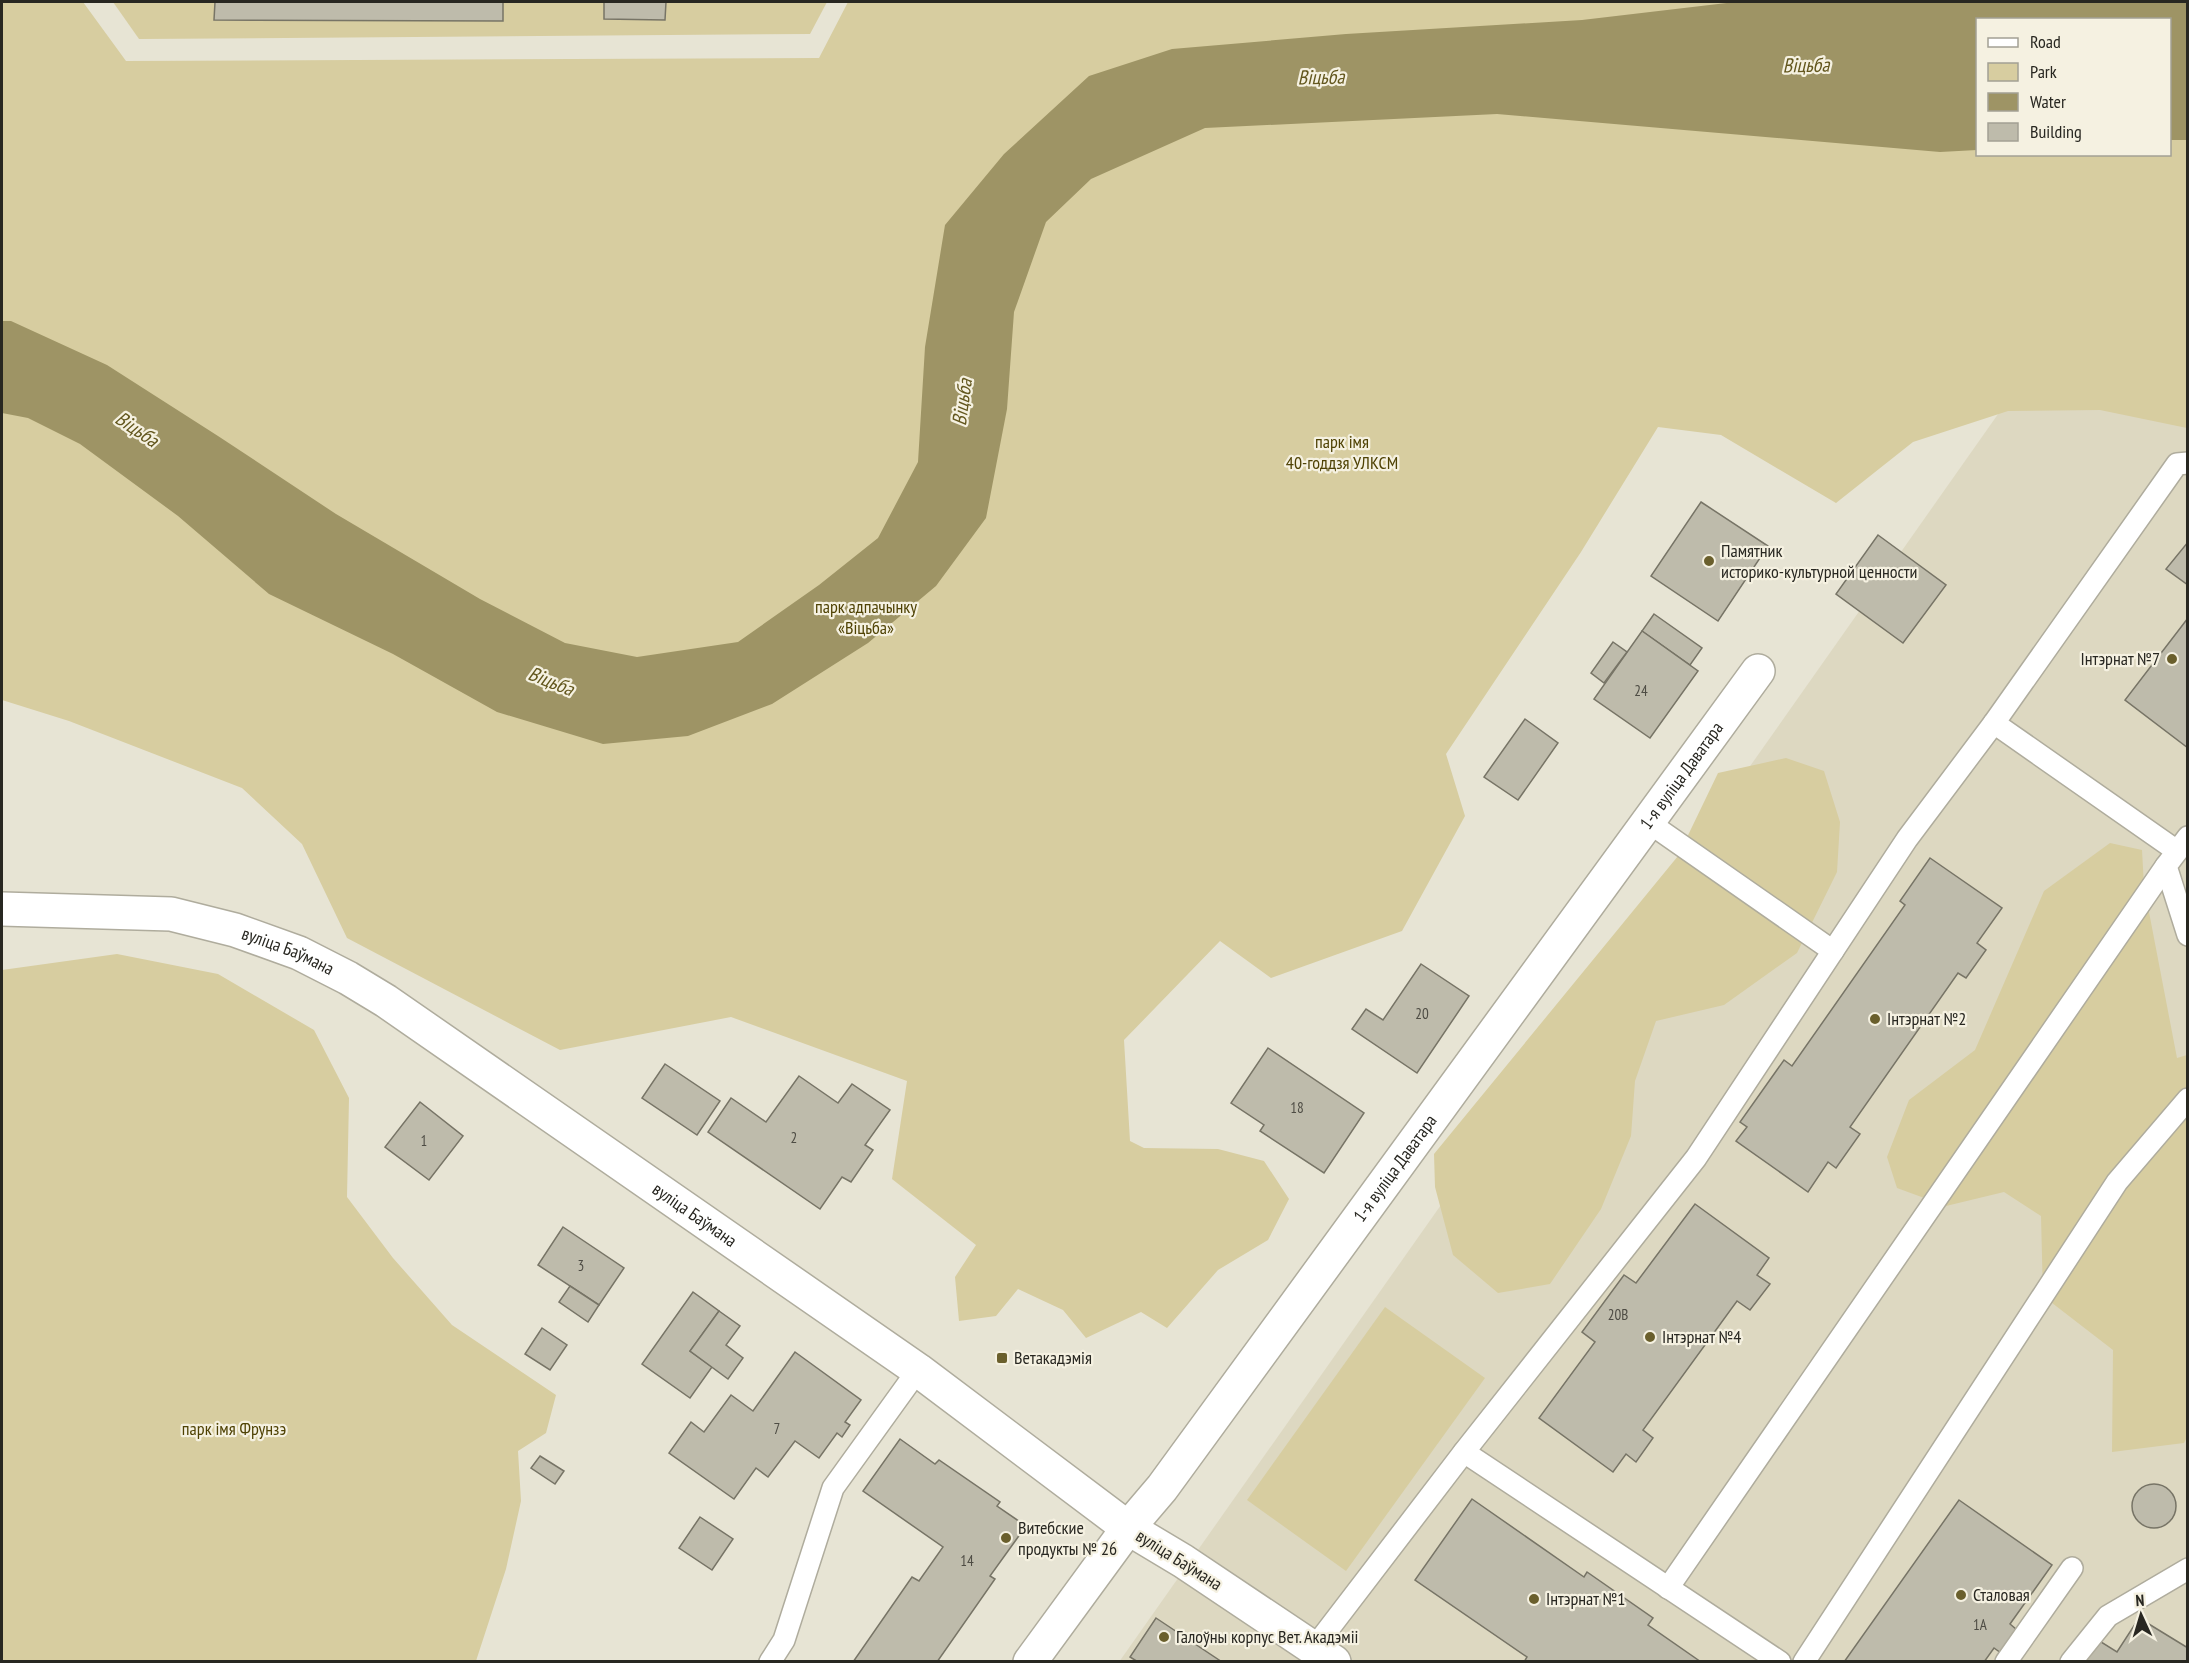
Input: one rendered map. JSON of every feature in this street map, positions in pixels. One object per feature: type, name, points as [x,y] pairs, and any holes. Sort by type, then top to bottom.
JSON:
[{"type":"street","name":"1-я вуліца Даватара","points":[[1030,1662],[1101,1562],[1162,1488],[1758,672]]},
{"type":"street","name":"вуліца Баўмана","points":[[2,909],[171,914],[235,930],[299,953],[348,978],[386,1001],[918,1370],[1128,1528],[1183,1561],[1324,1655]]},
{"type":"lane","points":[[1324,1655],[1464,1452],[1696,1158],[1907,839],[1994,723],[2177,464],[2187,463]]},
{"type":"lane","points":[[1994,723],[2177,851],[2187,935]]},
{"type":"lane","points":[[1648,822],[1833,951]]},
{"type":"lane","points":[[1668,1588],[2177,851]]},
{"type":"lane","points":[[1804,1662],[2116,1182],[2187,1099]]},
{"type":"lane","points":[[770,1662],[784,1640],[833,1488],[918,1370]]},
{"type":"lane","points":[[1464,1452],[1780,1662]]},
{"type":"lane","points":[[2006,1662],[2072,1568]]},
{"type":"lane","points":[[2071,1662],[2108,1616],[2187,1569]]},
{"type":"shaded area","points":[[2058,329],[2187,427],[2187,1661],[1119,1662]]},
{"type":"green space","points":[[2,2],[83,2],[126,61],[819,58],[848,2],[2187,2],[2187,428],[2100,410],[2008,411],[1913,442],[1836,503],[1721,435],[1658,427],[1581,552],[1446,754],[1465,816],[1402,931],[1271,978],[1220,941],[1124,1040],[1130,1141],[1144,1148],[1218,1149],[1264,1161],[1289,1199],[1268,1240],[1218,1270],[1167,1328],[1141,1312],[1086,1338],[1063,1310],[1018,1289],[996,1316],[959,1321],[955,1277],[976,1245],[892,1179],[907,1081],[731,1017],[560,1050],[347,938],[302,844],[242,788],[69,721],[2,700]]},
{"type":"green space","points":[[113,2],[827,2],[810,34],[139,39]]},
{"type":"green space","points":[[1786,758],[1824,771],[1840,822],[1837,872],[1797,953],[1724,1005],[1656,1021],[1635,1081],[1631,1136],[1601,1209],[1550,1284],[1498,1293],[1453,1255],[1435,1187],[1434,1154],[1678,856],[1718,773]]},
{"type":"green space","points":[[2110,843],[2142,850],[2144,886],[2177,1058],[2187,1055],[2188,1435],[2184,1443],[2112,1452],[2113,1350],[2043,1296],[2041,1216],[2004,1192],[1946,1206],[1897,1188],[1887,1157],[1909,1100],[1975,1050],[2044,891]]},
{"type":"green space","name":"парк імя Фрунзэ","points":[[117,954],[218,974],[314,1030],[349,1098],[347,1197],[393,1258],[452,1325],[556,1395],[546,1433],[518,1451],[521,1501],[506,1569],[476,1661],[2,1661],[2,970]]},
{"type":"green space","points":[[1385,1307],[1485,1378],[1346,1571],[1247,1500]]},
{"type":"water","name":"Віцьба","points":[[1735,2],[2187,2],[2187,140],[2171,140],[2171,18],[1976,18],[1976,150],[1940,152],[1497,114],[1205,128],[1091,179],[1046,222],[1014,312],[1007,409],[986,518],[936,586],[868,643],[772,704],[688,736],[603,744],[497,712],[393,654],[269,594],[178,516],[80,444],[28,418],[2,413],[2,321],[11,321],[107,365],[336,514],[480,599],[565,643],[637,657],[738,642],[819,585],[878,538],[918,462],[925,347],[945,225],[1004,154],[1089,76],[1172,49],[1346,34],[1582,20]]},
{"type":"building","points":[[215,2],[503,2],[503,21],[214,20]]},
{"type":"building","points":[[604,2],[666,2],[665,20],[604,19]]},
{"type":"building","name":"Памятник историко-культурной ценности","points":[[1701,502],[1768,546],[1718,621],[1651,576]]},
{"type":"building","points":[[1878,535],[1946,585],[1903,643],[1836,594]]},
{"type":"building","points":[[2188,542],[2188,585],[2166,569]]},
{"type":"building","points":[[1654,614],[1702,648],[1690,665],[1642,631]]},
{"type":"building","name":"Інтэрнат №7","points":[[2188,618],[2188,748],[2125,700]]},
{"type":"building","points":[[1642,631],[1698,671],[1650,738],[1594,699]]},
{"type":"building","points":[[1613,642],[1627,652],[1604,683],[1591,673]]},
{"type":"building","points":[[1525,719],[1558,743],[1518,800],[1484,777]]},
{"type":"building","name":"Інтэрнат №2","points":[[1930,858],[2002,908],[1977,943],[1986,950],[1966,978],[1958,973],[1850,1127],[1860,1134],[1836,1168],[1828,1162],[1808,1192],[1736,1141],[1747,1127],[1740,1122],[1784,1060],[1792,1066],[1905,905],[1900,901]]},
{"type":"building","points":[[1421,964],[1469,996],[1417,1073],[1352,1029],[1366,1009],[1383,1020]]},
{"type":"building","points":[[1268,1048],[1364,1113],[1324,1173],[1260,1131],[1264,1125],[1231,1103]]},
{"type":"building","points":[[665,1064],[720,1101],[697,1135],[642,1098]]},
{"type":"building","points":[[799,1076],[838,1103],[852,1084],[890,1110],[865,1145],[873,1150],[851,1182],[842,1177],[820,1209],[708,1132],[731,1098],[766,1122]]},
{"type":"building","points":[[420,1102],[463,1136],[429,1180],[385,1147]]},
{"type":"building","name":"Інтэрнат №4","points":[[1695,1204],[1769,1258],[1757,1275],[1770,1284],[1750,1310],[1737,1301],[1643,1430],[1653,1438],[1636,1462],[1626,1454],[1613,1472],[1539,1418],[1595,1342],[1582,1332],[1624,1275],[1636,1283]]},
{"type":"building","points":[[563,1227],[624,1268],[599,1305],[538,1265]]},
{"type":"building","points":[[570,1286],[599,1305],[588,1322],[559,1302]]},
{"type":"building","points":[[693,1292],[719,1311],[690,1351],[712,1367],[690,1398],[642,1364]]},
{"type":"building","points":[[719,1311],[740,1326],[726,1345],[743,1358],[728,1379],[690,1351]]},
{"type":"building","points":[[542,1328],[567,1345],[550,1370],[525,1354]]},
{"type":"building","points":[[795,1352],[861,1400],[845,1422],[850,1425],[842,1437],[837,1433],[819,1458],[795,1441],[768,1477],[756,1468],[734,1499],[669,1453],[691,1422],[704,1432],[731,1395],[753,1411]]},
{"type":"building","points":[[900,1439],[935,1464],[939,1460],[1000,1502],[997,1506],[1026,1526],[990,1576],[995,1579],[937,1662],[853,1662],[912,1577],[919,1581],[943,1547],[863,1491]]},
{"type":"building","points":[[540,1456],[564,1471],[555,1484],[531,1468]]},
{"type":"building","points":[[2154,1484],[2169,1491],[2176,1506],[2169,1521],[2154,1528],[2139,1521],[2132,1506],[2139,1491]]},
{"type":"building","name":"Інтэрнат №1","points":[[1472,1499],[1584,1577],[1587,1572],[1653,1618],[1648,1625],[1701,1662],[1524,1662],[1527,1657],[1415,1580]]},
{"type":"building","name":"Сталовая","points":[[1959,1500],[2052,1565],[2010,1624],[2017,1630],[2001,1653],[1994,1648],[1984,1662],[1844,1662]]},
{"type":"building","points":[[700,1517],[733,1539],[712,1570],[679,1548]]},
{"type":"building","name":"Галоўны корпус Вет. Акадэміі","points":[[1156,1618],[1222,1662],[1138,1662],[1130,1657]]},
{"type":"building","points":[[2139,1618],[2188,1648],[2188,1662],[2084,1662],[2098,1640],[2117,1652]]},
{"type":"place","name":"Памятник историко-культурной ценности","points":[[1709,561]]},
{"type":"place","name":"Інтэрнат №7","points":[[2172,659]]},
{"type":"place","name":"Інтэрнат №2","points":[[1875,1019]]},
{"type":"place","name":"Інтэрнат №4","points":[[1650,1337]]},
{"type":"place","name":"Ветакадэмія","points":[[1002,1358]]},
{"type":"place","name":"Витебские продукты № 26","points":[[1006,1538]]},
{"type":"place","name":"Сталовая","points":[[1961,1595]]},
{"type":"place","name":"Інтэрнат №1","points":[[1534,1599]]},
{"type":"place","name":"Галоўны корпус Вет. Акадэміі","points":[[1164,1637]]},
{"type":"park label","name":"парк імя 40-годдзя УЛКСМ","points":[[1342,452]]},
{"type":"park label","name":"парк адпачынку «Віцьба»","points":[[866,617]]}]
